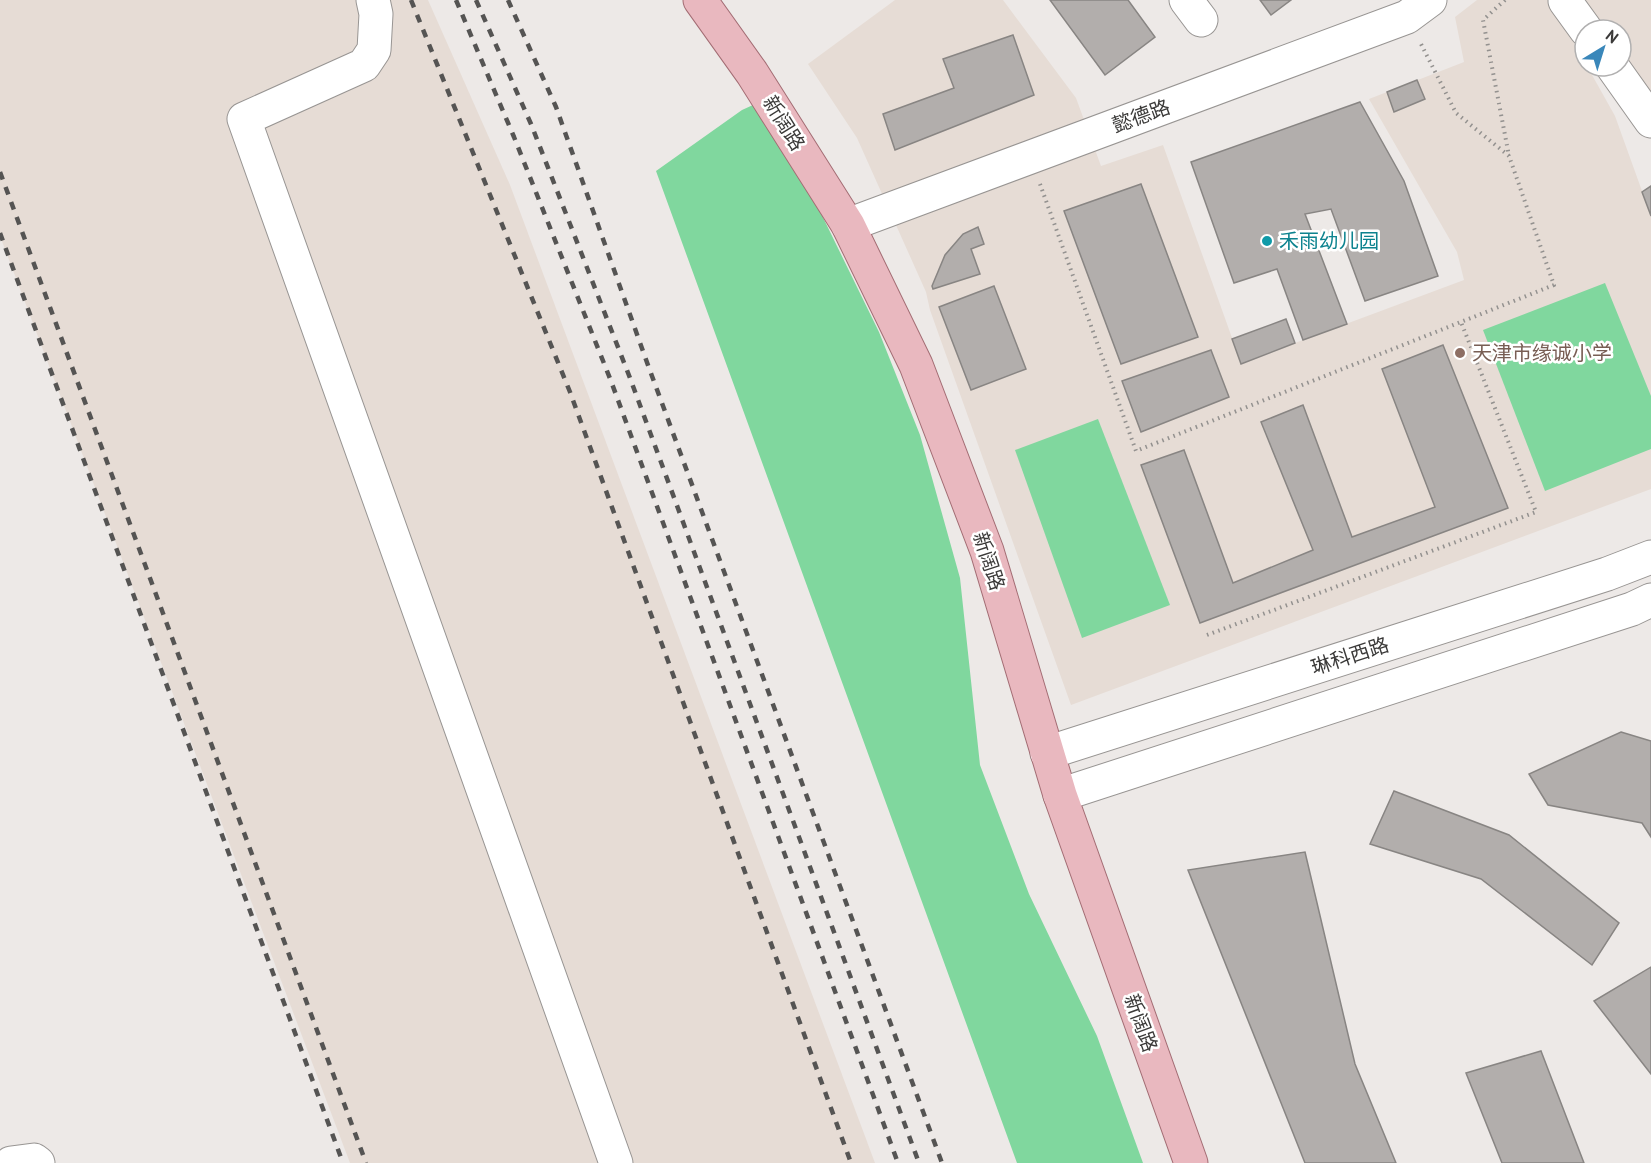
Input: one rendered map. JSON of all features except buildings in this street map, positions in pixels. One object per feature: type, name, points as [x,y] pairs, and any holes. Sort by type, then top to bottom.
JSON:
[{"type":"main road","name":"新阔路","points":[[700,0],[753,73],[848,225],[916,365],[987,551],[1060,795],[1191,1163]]},
{"type":"street","points":[[373,0],[374,50],[364,65],[244,119],[616,1163]]},
{"type":"street","points":[[1566,1],[1578,18]]},
{"type":"street","name":"懿德路","points":[[848,225],[1031,158],[1419,9]]},
{"type":"street","points":[[1621,78],[1651,121]]},
{"type":"street","name":"琳科西路","points":[[1047,753],[1607,574],[1651,557]]},
{"type":"street","points":[[1060,795],[1632,609],[1651,600]]},
{"type":"street","points":[[11,1163],[34,1160],[38,1163]]},
{"type":"path","points":[[1031,158],[1136,451],[1554,285],[1509,156],[1483,20],[1505,0]]},
{"type":"path","points":[[1419,9],[1456,113],[1509,156]]},
{"type":"path","points":[[1207,635],[1536,512],[1461,322]]},
{"type":"shaded area","points":[[0,0],[428,0],[510,185],[875,1163],[350,1163],[0,236]]},
{"type":"shaded area","name":"天津市缘诚小学","points":[[895,0],[1003,0],[1076,98],[1101,166],[1163,145],[1241,363],[1464,280],[1457,252],[1369,99],[1464,62],[1455,17],[1477,0],[1550,0],[1573,41],[1573,78],[1594,78],[1615,116],[1651,216],[1651,489],[1071,705],[930,310],[926,292],[857,138],[808,64]]},
{"type":"shaded area","points":[[1584,0],[1651,0],[1651,94],[1633,69],[1633,18],[1597,18]]},
{"type":"green space","points":[[753,105],[813,197],[879,332],[920,435],[960,578],[980,765],[1029,894],[1097,1036],[1143,1163],[1017,1163],[656,171],[742,110]]},
{"type":"green space","points":[[1605,283],[1651,396],[1651,449],[1545,491],[1483,330]]},
{"type":"green space","points":[[1098,419],[1170,605],[1082,638],[1015,450]]},
{"type":"railway","points":[[411,0],[570,392],[851,1163]]},
{"type":"railway","points":[[456,0],[514,137],[611,381],[898,1163]]},
{"type":"railway","points":[[476,0],[531,124],[630,378],[919,1163]]},
{"type":"railway","points":[[508,0],[556,107],[649,368],[942,1163]]},
{"type":"railway","points":[[0,172],[366,1163]]},
{"type":"railway","points":[[0,233],[343,1163]]},
{"type":"place","name":"禾雨幼儿园","points":[[1267,241]]},
{"type":"place","name":"天津市缘诚小学","points":[[1460,353]]}]
